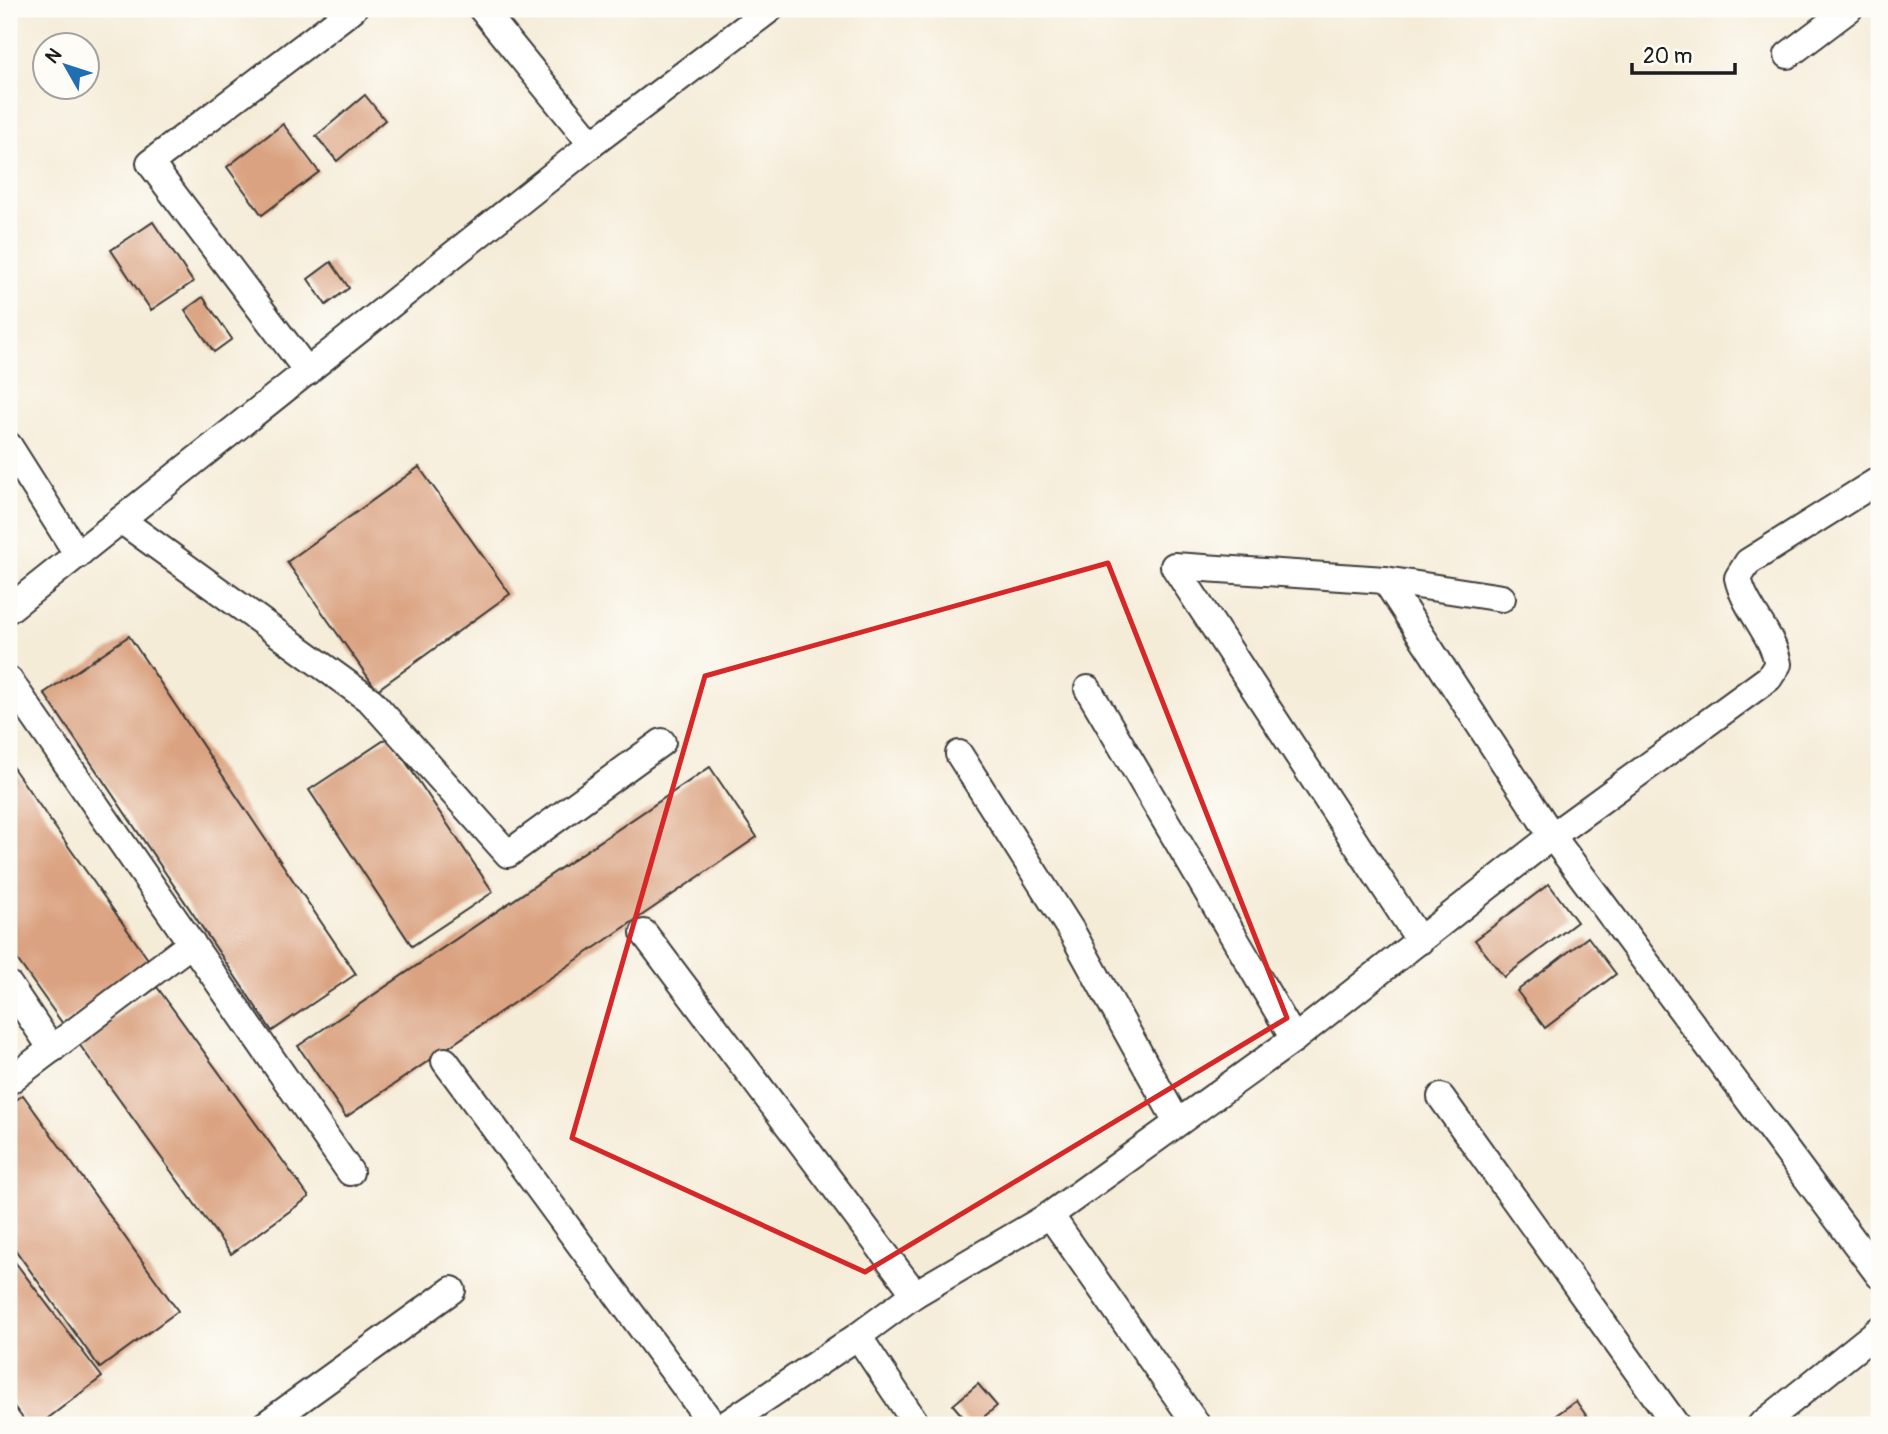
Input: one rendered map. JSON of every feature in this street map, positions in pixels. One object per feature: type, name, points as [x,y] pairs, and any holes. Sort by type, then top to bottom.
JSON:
[{"type":"street","points":[[308,372],[150,163],[353,9]]},
{"type":"street","points":[[482,9],[592,144]]},
{"type":"street","points":[[9,610],[592,144],[771,9]]},
{"type":"street","points":[[1788,55],[1849,9]]},
{"type":"street","points":[[9,446],[78,555]]},
{"type":"street","points":[[725,1425],[858,1336],[915,1294],[1050,1215],[1294,1039],[1552,836],[1769,678],[1778,664],[1776,652],[1741,593],[1738,578],[1748,562],[1879,480]]},
{"type":"street","points":[[121,520],[371,701],[508,855],[662,742]]},
{"type":"street","points":[[1420,941],[1174,566],[1385,580],[1502,598]]},
{"type":"street","points":[[1385,580],[1552,836],[1879,1275]]},
{"type":"street","points":[[9,680],[350,1172]]},
{"type":"street","points":[[1088,689],[1294,1039]]},
{"type":"street","points":[[959,754],[1072,932],[1177,1122]]},
{"type":"street","points":[[644,933],[915,1294]]},
{"type":"street","points":[[9,1081],[192,943]]},
{"type":"street","points":[[9,985],[52,1049]]},
{"type":"street","points":[[445,1061],[713,1425]]},
{"type":"street","points":[[1441,1097],[1675,1425]]},
{"type":"street","points":[[1050,1215],[1196,1425]]},
{"type":"street","points":[[264,1425],[452,1290]]},
{"type":"street","points":[[1761,1425],[1879,1330]]},
{"type":"street","points":[[858,1336],[917,1425]]},
{"type":"highlighted area","points":[[1108,563],[1287,1018],[865,1272],[572,1138],[705,676]]},
{"type":"building","points":[[365,95],[385,120],[337,161],[316,136]]},
{"type":"building","points":[[283,124],[319,172],[262,215],[227,167]]},
{"type":"building","points":[[153,222],[193,282],[151,310],[111,250]]},
{"type":"building","points":[[331,262],[349,288],[326,305],[308,279]]},
{"type":"building","points":[[203,297],[232,339],[214,352],[185,310]]},
{"type":"building","points":[[419,467],[510,594],[377,690],[287,562]]},
{"type":"building","points":[[129,636],[356,974],[272,1031],[44,693]]},
{"type":"building","points":[[389,737],[493,892],[412,946],[309,790]]},
{"type":"building","points":[[9,762],[150,962],[63,1024],[9,948]]},
{"type":"building","points":[[710,767],[757,837],[346,1117],[298,1046]]},
{"type":"building","points":[[1549,884],[1577,922],[1504,977],[1475,940]]},
{"type":"building","points":[[1588,937],[1616,974],[1545,1028],[1517,991]]},
{"type":"building","points":[[157,987],[309,1197],[231,1254],[79,1044]]},
{"type":"building","points":[[23,1095],[178,1311],[100,1368],[9,1241],[9,1105]]},
{"type":"building","points":[[9,1254],[102,1377],[39,1425],[28,1425],[9,1400]]},
{"type":"building","points":[[978,1384],[997,1406],[974,1425],[970,1425],[953,1405]]},
{"type":"building","points":[[1576,1401],[1590,1421],[1584,1425],[1542,1425]]}]
